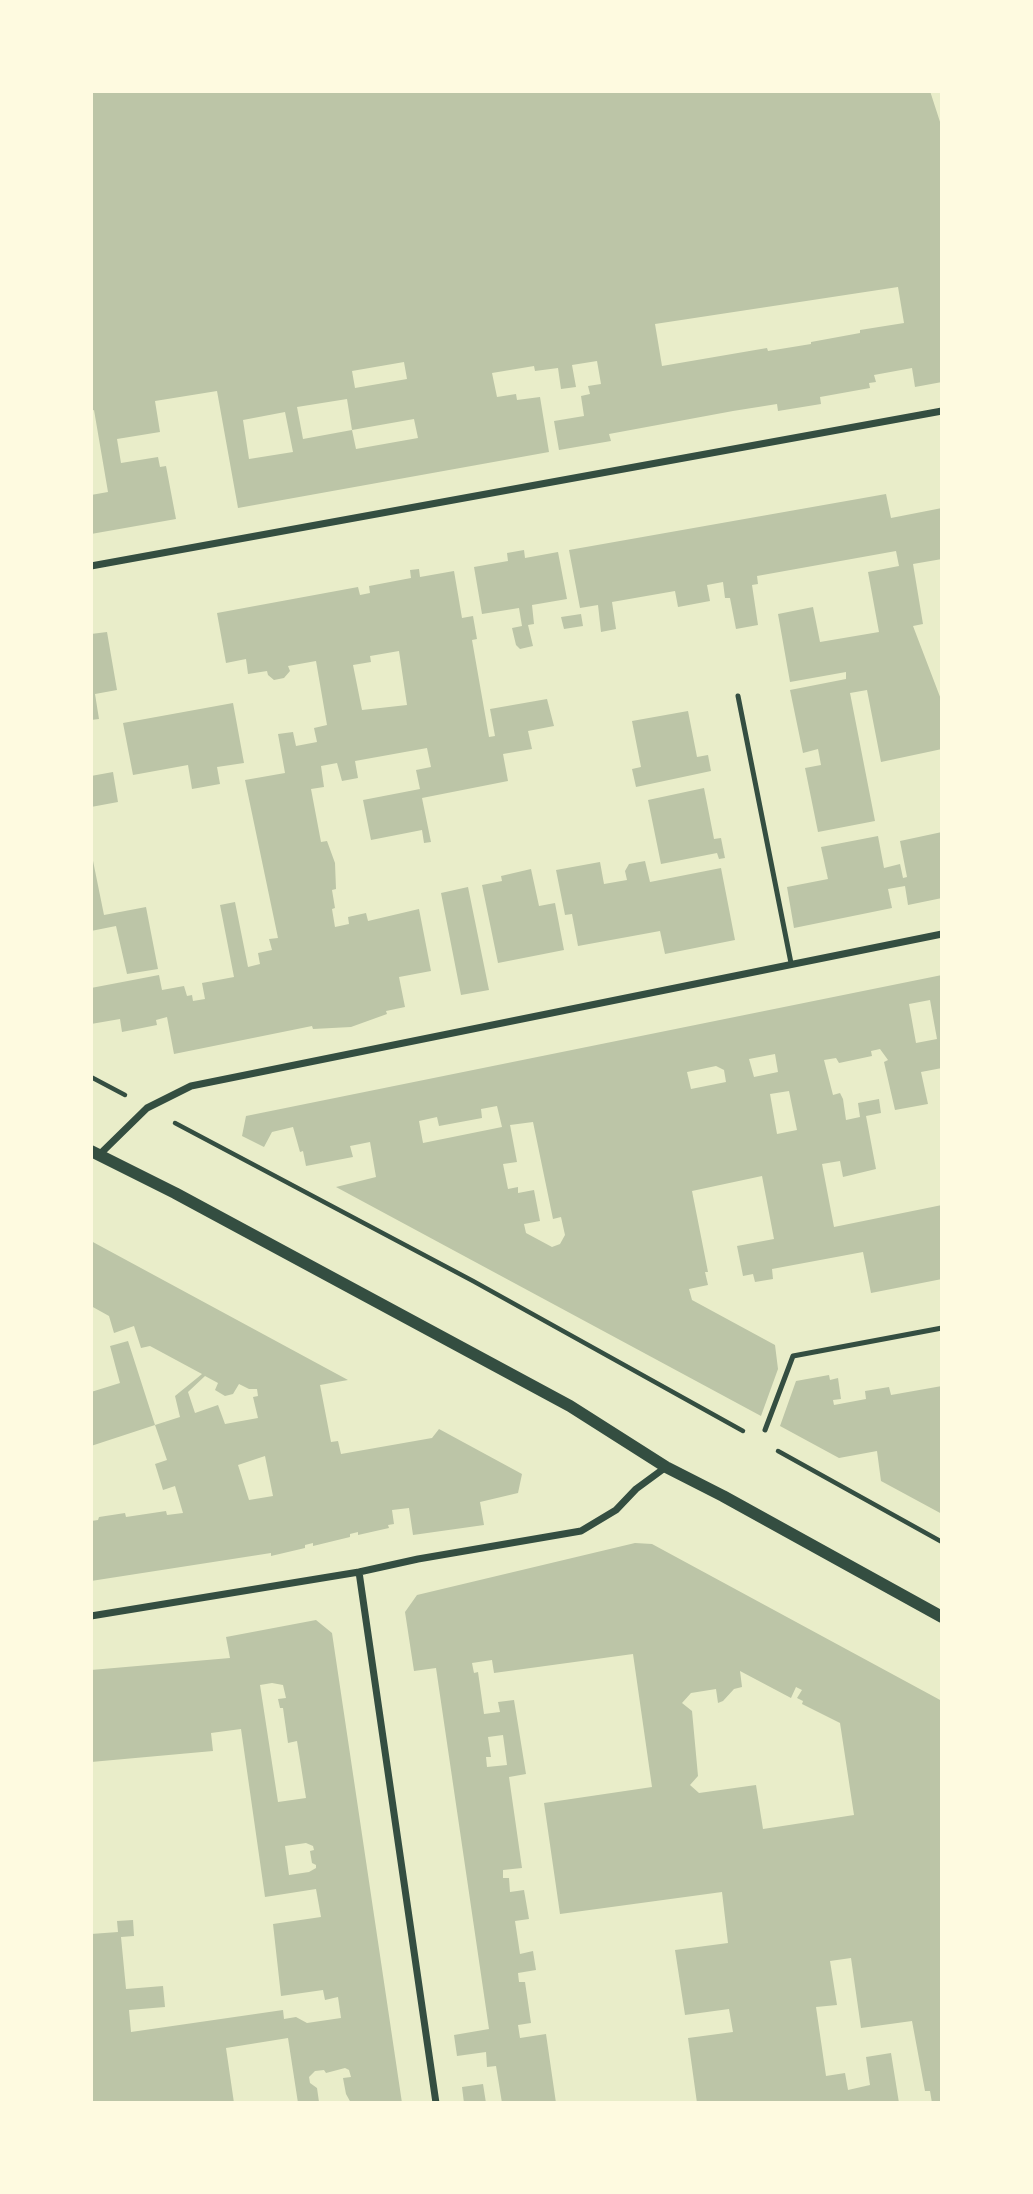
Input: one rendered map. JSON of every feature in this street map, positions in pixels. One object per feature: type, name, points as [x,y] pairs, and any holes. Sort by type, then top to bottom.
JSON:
[{"type":"street","points":[[91,566],[942,411]]},
{"type":"street","points":[[942,934],[191,1086],[147,1108],[95,1153],[175,1193],[570,1406],[666,1467],[942,1617]]},
{"type":"street","points":[[91,1616],[359,1572],[581,1531],[616,1510],[636,1489],[666,1467]]},
{"type":"street","points":[[359,1572],[436,2103]]},
{"type":"lane","points":[[738,696],[791,963]]},
{"type":"lane","points":[[765,1430],[793,1356],[942,1328]]},
{"type":"path","points":[[91,1077],[473,1281],[747,1434]]},
{"type":"path","points":[[770,1447],[942,1542]]},
{"type":"building","points":[[91,91],[930,91],[942,128],[942,382],[915,387],[912,368],[874,375],[876,382],[869,383],[870,388],[820,397],[821,404],[778,411],[777,404],[733,411],[609,434],[611,441],[559,450],[554,421],[584,416],[581,396],[590,394],[588,386],[601,384],[597,361],[572,365],[576,387],[561,389],[558,368],[535,371],[534,366],[492,373],[497,397],[516,394],[517,400],[540,397],[549,452],[238,508],[217,391],[155,401],[160,432],[117,439],[121,463],[158,457],[160,467],[166,466],[176,519],[91,534],[91,495],[108,492],[94,410],[91,411]],"holes":[[[898,287],[904,323],[860,330],[860,333],[811,344],[768,351],[767,348],[662,366],[655,324]],[[404,362],[407,379],[355,388],[352,371]],[[347,399],[352,430],[303,439],[297,407]],[[285,412],[293,452],[249,459],[243,420]],[[414,419],[418,438],[356,449],[352,430]]]},
{"type":"building","points":[[886,494],[891,518],[942,508],[942,559],[913,564],[923,624],[913,626],[942,702],[942,749],[881,762],[867,690],[850,693],[875,821],[818,832],[805,768],[821,765],[818,749],[803,753],[790,690],[846,679],[846,672],[790,682],[778,614],[813,607],[820,642],[879,632],[868,572],[899,566],[896,551],[757,576],[758,584],[752,585],[758,625],[736,629],[730,598],[725,598],[723,582],[707,585],[710,601],[678,607],[675,591],[612,602],[616,629],[601,632],[598,605],[580,608],[569,550]]},
{"type":"building","points":[[524,550],[525,558],[558,552],[567,599],[532,605],[534,624],[528,625],[533,646],[520,649],[516,645],[512,628],[522,626],[519,608],[482,614],[474,567],[508,561],[507,553]]},
{"type":"building","points":[[419,569],[420,577],[454,571],[462,618],[473,616],[477,639],[472,640],[489,737],[495,736],[490,709],[547,699],[554,726],[528,731],[532,749],[503,754],[508,781],[422,798],[431,842],[424,843],[422,830],[371,840],[363,800],[420,789],[416,770],[431,767],[427,748],[355,761],[358,778],[342,781],[337,763],[321,766],[324,787],[311,789],[321,842],[327,841],[335,863],[336,889],[332,890],[335,908],[332,909],[335,927],[349,924],[348,917],[366,913],[368,921],[419,909],[431,971],[399,977],[405,1007],[386,1011],[387,1014],[351,1027],[313,1029],[312,1026],[174,1054],[167,1017],[156,1020],[157,1025],[122,1032],[120,1019],[91,1024],[91,988],[159,975],[162,990],[184,986],[187,996],[192,995],[193,1001],[205,999],[202,983],[234,977],[220,905],[235,902],[248,967],[260,964],[258,953],[272,950],[269,939],[278,938],[245,780],[285,773],[278,734],[293,732],[296,746],[317,742],[314,728],[327,725],[316,661],[288,666],[290,671],[284,678],[274,680],[267,671],[248,674],[246,659],[226,663],[217,613],[358,587],[360,595],[370,593],[369,586],[411,578],[410,570]],"holes":[[[399,651],[407,705],[362,710],[353,665],[371,662],[370,656]]]},
{"type":"building","points":[[581,614],[583,626],[564,629],[561,617]]},
{"type":"building","points":[[107,632],[117,690],[95,694],[99,719],[91,720],[91,634]]},
{"type":"building","points":[[233,703],[244,763],[217,767],[220,784],[192,789],[188,765],[133,775],[123,723]]},
{"type":"building","points":[[688,711],[697,757],[708,755],[711,771],[636,787],[632,769],[641,767],[632,721]]},
{"type":"building","points":[[113,772],[118,802],[91,807],[91,776]]},
{"type":"building","points":[[704,788],[714,839],[721,838],[725,858],[719,859],[717,853],[661,864],[648,800]]},
{"type":"building","points":[[942,832],[942,898],[908,905],[905,886],[888,889],[892,908],[794,928],[787,887],[828,879],[821,847],[878,836],[884,868],[900,864],[903,878],[907,877],[900,841]]},
{"type":"building","points":[[91,851],[104,915],[146,907],[158,969],[127,974],[116,926],[91,931]]},
{"type":"building","points":[[645,861],[650,882],[721,868],[735,940],[665,954],[660,931],[578,946],[572,914],[565,915],[556,870],[600,862],[604,884],[627,880],[625,871],[629,864]]},
{"type":"building","points":[[531,869],[539,906],[555,903],[564,950],[498,963],[482,885],[502,881],[501,876]]},
{"type":"building","points":[[468,887],[489,990],[461,995],[441,893]]},
{"type":"building","points":[[942,975],[942,1068],[921,1072],[928,1104],[895,1110],[884,1062],[888,1060],[880,1049],[871,1051],[872,1056],[839,1063],[836,1058],[824,1060],[833,1095],[840,1093],[843,1099],[846,1120],[860,1117],[858,1103],[879,1099],[881,1113],[866,1116],[876,1169],[843,1177],[840,1161],[822,1164],[834,1227],[942,1205],[942,1279],[871,1293],[863,1252],[772,1269],[773,1279],[755,1282],[753,1274],[743,1276],[737,1246],[774,1239],[762,1176],[692,1191],[708,1272],[705,1272],[708,1285],[689,1289],[692,1300],[775,1345],[778,1369],[761,1416],[336,1187],[376,1177],[370,1142],[350,1146],[353,1157],[306,1166],[293,1127],[272,1132],[264,1147],[242,1136],[246,1116]],"holes":[[[930,1000],[937,1039],[916,1043],[909,1004]],[[775,1054],[778,1072],[754,1077],[749,1059]],[[716,1066],[724,1070],[726,1082],[691,1089],[687,1072]],[[789,1091],[797,1130],[777,1134],[770,1094]],[[497,1106],[502,1127],[423,1143],[419,1121],[437,1117],[439,1126],[482,1118],[481,1109]],[[533,1122],[553,1219],[561,1217],[565,1235],[560,1244],[552,1247],[526,1233],[524,1224],[540,1221],[534,1190],[518,1193],[518,1187],[508,1189],[503,1164],[517,1162],[510,1125]]]},
{"type":"building","points":[[91,1241],[348,1380],[320,1385],[331,1442],[338,1441],[341,1454],[432,1438],[439,1429],[522,1474],[518,1493],[480,1502],[484,1525],[413,1535],[409,1508],[392,1510],[394,1524],[388,1525],[389,1528],[358,1535],[358,1532],[350,1534],[350,1537],[313,1546],[313,1543],[305,1545],[305,1548],[271,1556],[271,1553],[91,1581],[91,1521],[125,1513],[126,1517],[166,1511],[167,1515],[183,1513],[175,1486],[163,1490],[155,1464],[167,1460],[155,1425],[180,1417],[175,1396],[202,1374],[150,1346],[141,1348],[134,1326],[114,1333],[109,1316],[91,1306]],"holes":[[[205,1376],[218,1383],[215,1390],[225,1396],[233,1394],[239,1384],[249,1389],[257,1389],[258,1396],[253,1397],[258,1418],[225,1424],[218,1405],[195,1413],[188,1392]],[[265,1456],[273,1496],[249,1500],[238,1465]]]},
{"type":"building","points":[[128,1341],[155,1425],[91,1446],[91,1392],[120,1383],[110,1346]]},
{"type":"building","points":[[829,1375],[830,1380],[838,1378],[841,1399],[833,1400],[834,1405],[866,1399],[865,1391],[889,1387],[891,1395],[942,1386],[942,1514],[881,1481],[877,1451],[839,1458],[780,1426],[796,1381]]},
{"type":"building","points":[[635,1543],[652,1544],[942,1701],[942,2103],[932,2103],[930,2091],[925,2091],[912,2021],[861,2028],[851,1958],[830,1961],[837,2005],[816,2007],[826,2076],[845,2073],[848,2090],[870,2085],[866,2057],[891,2053],[899,2103],[697,2103],[688,2038],[733,2032],[729,2009],[685,2015],[675,1950],[728,1943],[722,1892],[560,1914],[544,1803],[652,1787],[633,1654],[494,1673],[492,1660],[472,1663],[474,1673],[478,1672],[484,1714],[500,1712],[498,1702],[514,1700],[526,1774],[509,1777],[522,1868],[503,1870],[503,1878],[509,1878],[510,1892],[524,1890],[529,1919],[515,1921],[520,1954],[533,1951],[536,1970],[518,1973],[519,1982],[525,1982],[531,2023],[518,2025],[520,2038],[546,2034],[556,2103],[502,2103],[496,2066],[487,2067],[486,2052],[457,2056],[454,2035],[489,2029],[436,1668],[414,1671],[405,1612],[417,1595]],"holes":[[[740,1671],[791,1698],[796,1687],[802,1690],[797,1698],[803,1701],[802,1704],[840,1723],[854,1815],[763,1829],[756,1785],[699,1793],[690,1785],[698,1776],[692,1711],[682,1703],[691,1693],[716,1689],[718,1703],[723,1701],[734,1689],[742,1687]],[[503,1735],[507,1765],[487,1767],[486,1757],[491,1757],[488,1737]]]},
{"type":"building","points":[[316,1620],[332,1633],[402,2103],[351,2103],[343,2078],[351,2077],[349,2070],[345,2068],[326,2073],[324,2070],[315,2071],[309,2077],[310,2083],[317,2088],[319,2102],[298,2103],[288,2038],[226,2048],[234,2103],[91,2103],[91,1934],[118,1932],[117,1921],[133,1920],[134,1936],[121,1937],[126,1989],[163,1986],[165,2007],[129,2010],[131,2032],[283,2010],[284,2019],[296,2017],[307,2023],[341,2018],[338,1997],[325,2000],[323,1990],[281,1996],[273,1924],[321,1917],[316,1889],[265,1897],[241,1729],[211,1733],[213,1751],[91,1762],[91,1670],[230,1658],[226,1637]],"holes":[[[260,1685],[283,1685],[286,1698],[278,1699],[280,1708],[283,1708],[288,1743],[297,1741],[306,1798],[278,1802]],[[306,1843],[313,1846],[314,1850],[310,1851],[312,1863],[316,1868],[309,1872],[289,1875],[285,1846]]]},
{"type":"building","points":[[483,2084],[486,2103],[464,2103],[462,2087]]}]
